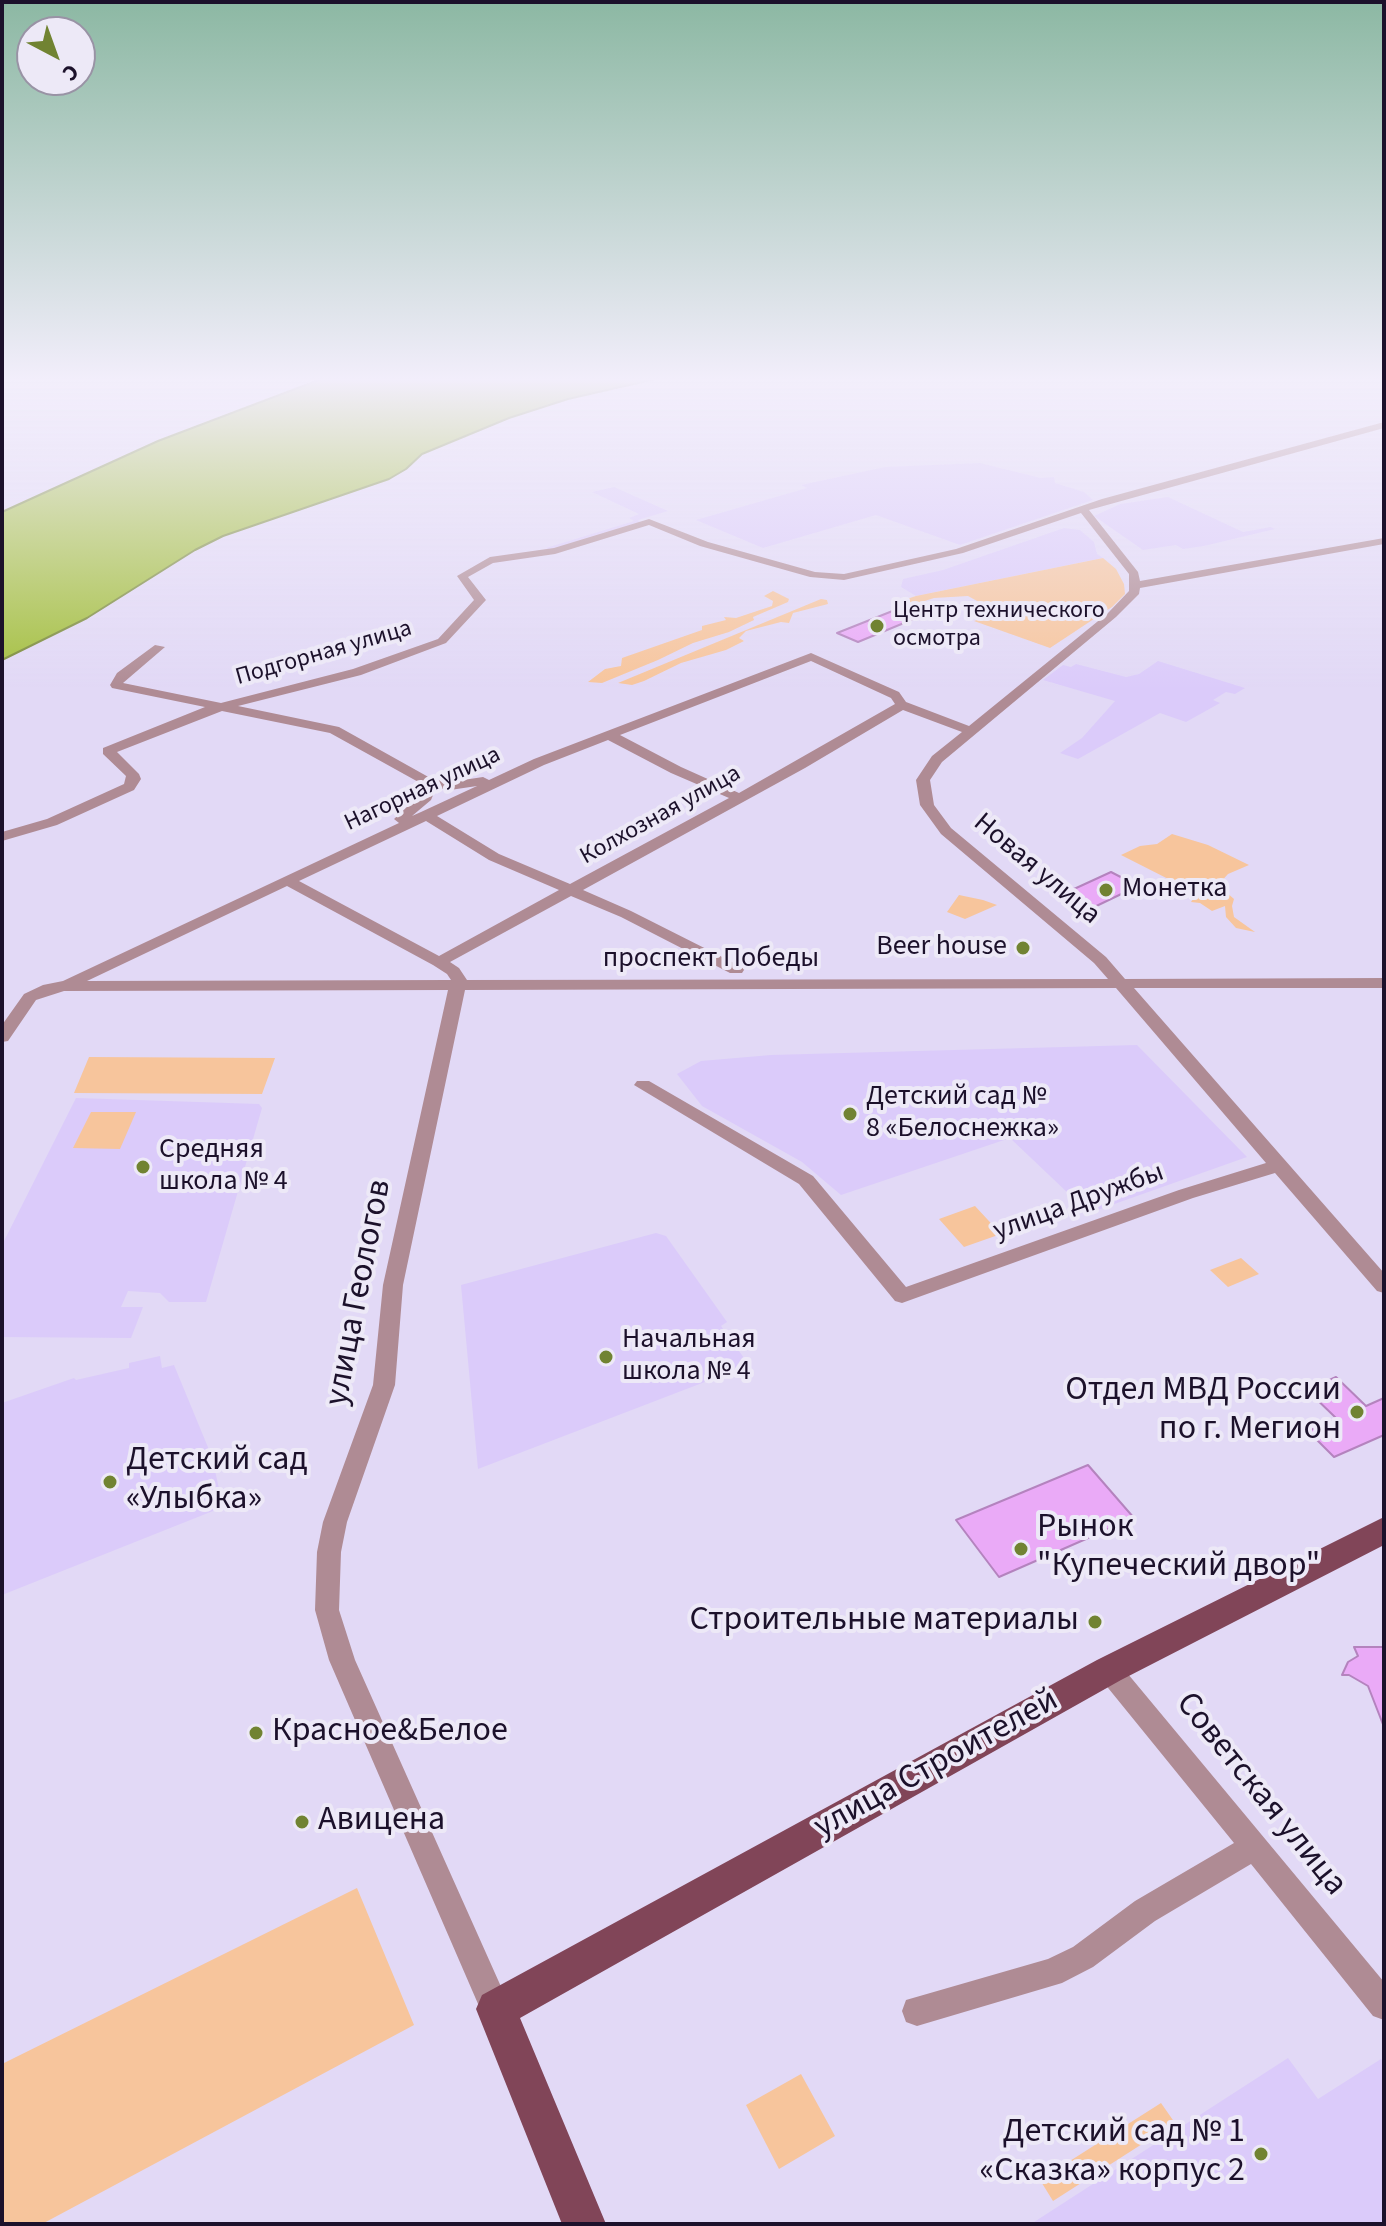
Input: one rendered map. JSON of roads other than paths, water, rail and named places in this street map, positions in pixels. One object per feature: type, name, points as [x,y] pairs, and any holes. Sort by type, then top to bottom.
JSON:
[{"type":"main road","name":"улица Строителей","points":[[496,2009],[1109,1670],[1384,1530]]},
{"type":"main road","points":[[496,2009],[584,2224]]},
{"type":"street","points":[[1180,482],[1083,509],[1128,565],[1137,585],[1384,541]]},
{"type":"street","name":"Подгорная улица","points":[[2,837],[52,822],[129,787],[134,779],[132,774],[108,751],[224,706],[357,672],[442,641],[478,603],[479,597],[462,576],[482,563],[564,549],[649,522],[711,546],[814,575],[838,578],[959,551],[1083,509]]},
{"type":"street","name":"Новая улица","points":[[1137,585],[1131,598],[1112,615],[937,759],[926,773],[922,788],[933,815],[956,841],[1100,960],[1384,1286]]},
{"type":"street","points":[[159,647],[121,676],[116,685],[339,732],[428,782],[463,785],[512,775]]},
{"type":"street","name":"Нагорная улица","points":[[64,986],[512,775],[811,657],[895,695],[902,705]]},
{"type":"street","points":[[902,705],[971,731]]},
{"type":"street","name":"Колхозная улица","points":[[439,962],[740,798],[902,705]]},
{"type":"street","points":[[609,735],[676,770],[740,798]]},
{"type":"street","points":[[364,844],[415,808],[430,791],[428,782]]},
{"type":"street","points":[[426,815],[494,857],[574,889],[736,970]]},
{"type":"street","points":[[287,880],[439,962],[457,974],[458,985]]},
{"type":"street","name":"проспект Победы","points":[[3,1035],[24,1002],[38,992],[64,986],[1123,986],[1384,983]]},
{"type":"street","name":"улица Геологов","points":[[458,985],[393,1285],[384,1385],[350,1474],[332,1537],[326,1585],[327,1610],[342,1660],[496,2009]]},
{"type":"street","name":"улица Дружбы","points":[[643,1085],[806,1180],[902,1296],[1186,1194],[1277,1166]]},
{"type":"street","name":"Советская улица","points":[[1109,1670],[1384,2005]]},
{"type":"street","points":[[917,2011],[1052,1973],[1083,1957],[1145,1911],[1255,1846]]},
{"type":"place","name":"Центр технического осмотра","points":[[877,626]]},
{"type":"place","name":"Монетка","points":[[1106,890]]},
{"type":"place","name":"Beer house","points":[[1023,948]]},
{"type":"place","name":"Детский сад № 8 «Белоснежка»","points":[[850,1114]]},
{"type":"place","name":"Средняя школа № 4","points":[[143,1167]]},
{"type":"place","name":"Начальная школа № 4","points":[[606,1357]]},
{"type":"place","name":"Отдел МВД России по г. Мегион","points":[[1357,1412]]},
{"type":"place","name":"Детский сад «Улыбка»","points":[[110,1482]]},
{"type":"place","name":"Рынок \"Купеческий двор\"","points":[[1021,1549]]},
{"type":"place","name":"Строительные материалы","points":[[1095,1622]]},
{"type":"place","name":"Красное&Белое","points":[[256,1733]]},
{"type":"place","name":"Авицена","points":[[302,1822]]},
{"type":"place","name":"Детский сад № 1 «Сказка» корпус 2","points":[[1261,2154]]}]
